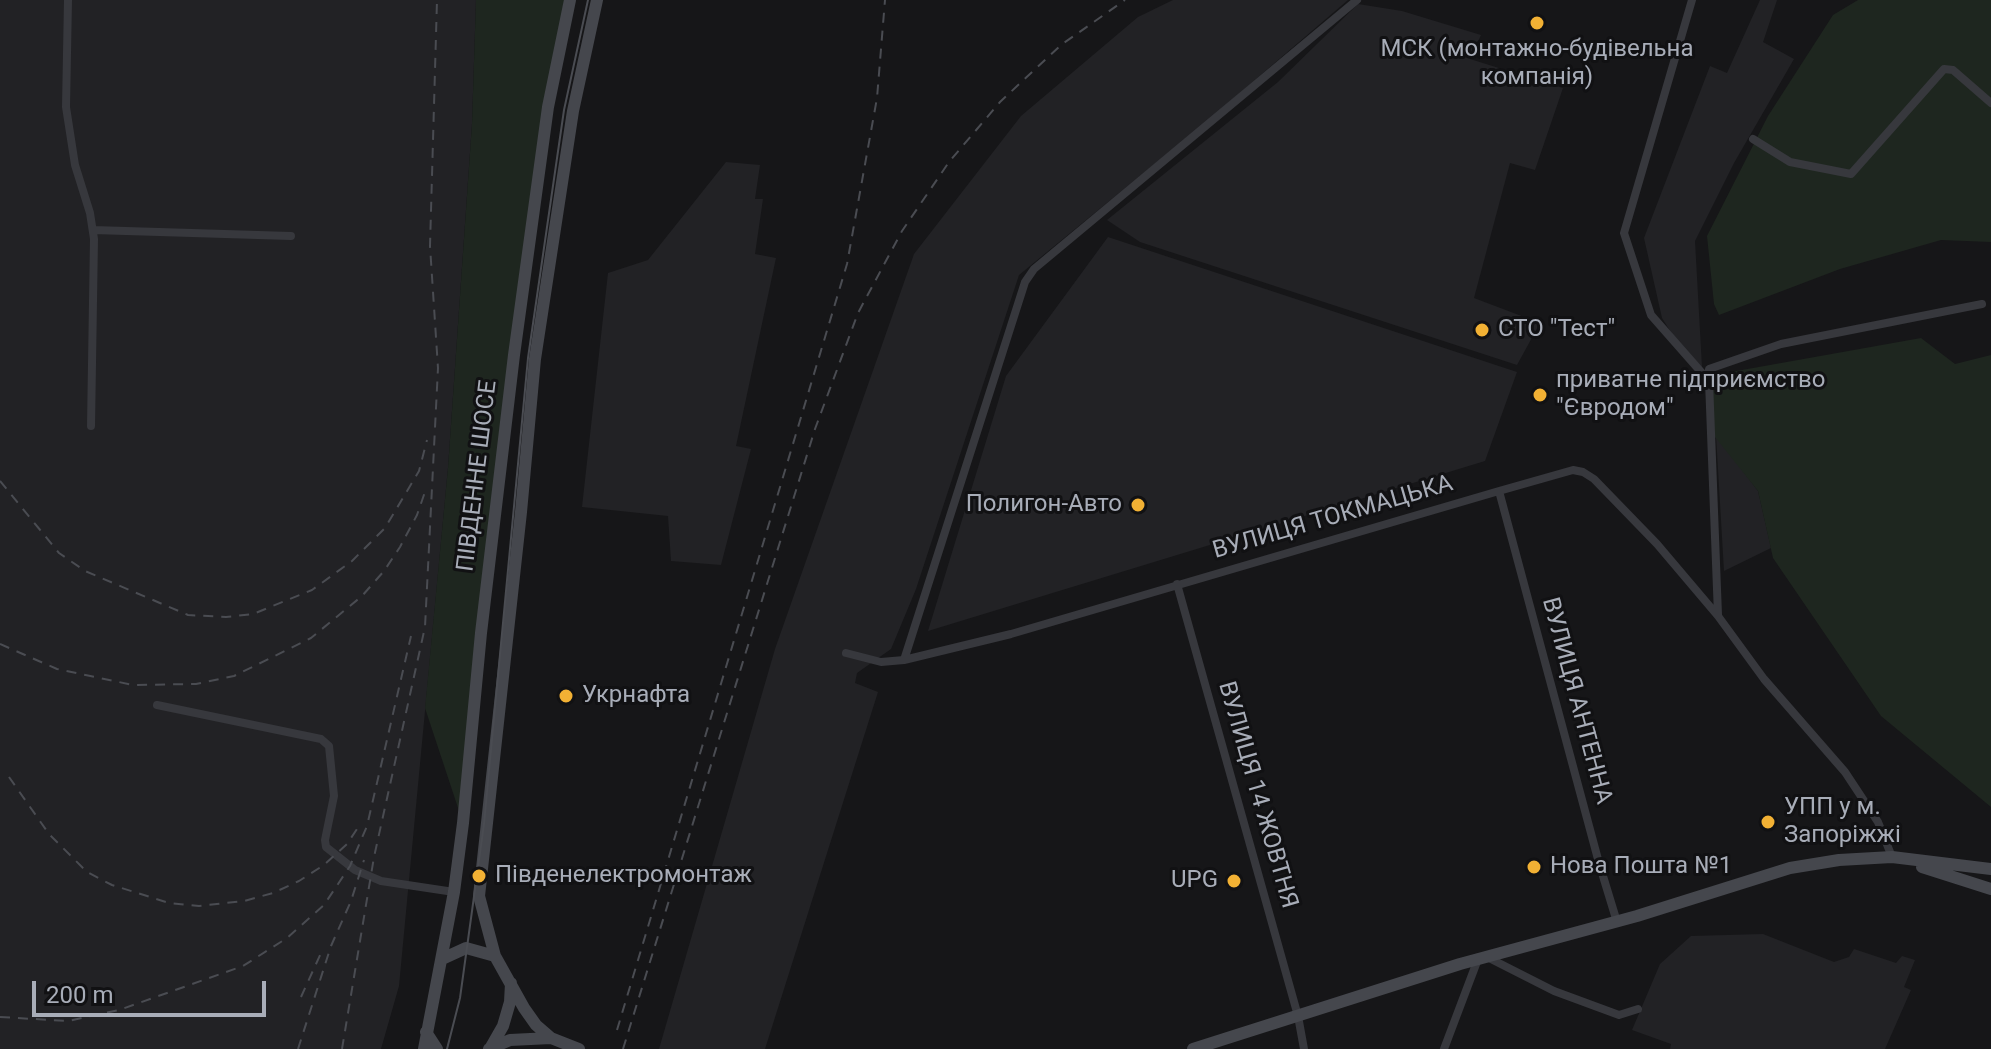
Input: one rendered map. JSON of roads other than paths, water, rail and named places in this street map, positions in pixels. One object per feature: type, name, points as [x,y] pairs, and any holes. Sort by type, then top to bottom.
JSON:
[{"type":"main road","name":"ПІВДЕННЕ ШОСЕ","points":[[426,1032],[454,892],[514,355],[548,107],[570,0]]},
{"type":"main road","name":"ПІВДЕННЕ ШОСЕ","points":[[551,1038],[536,1025],[524,1008],[495,956],[479,896],[535,359],[573,111],[597,0]]},
{"type":"main road","points":[[1892,857],[1991,889]]},
{"type":"main road","points":[[1193,1049],[1482,958],[1617,922],[1790,868],[1839,860],[1892,857],[1991,869]]},
{"type":"main road","points":[[442,959],[466,948],[495,956]]},
{"type":"main road","points":[[490,1048],[503,1026],[510,1002],[511,982]]},
{"type":"main road","points":[[424,1049],[426,1032]]},
{"type":"main road","points":[[426,1032],[437,1049]]},
{"type":"main road","points":[[490,1048],[510,1040],[551,1038],[575,1048]]},
{"type":"street","points":[[68,0],[66,107],[75,165],[93,230],[91,426]]},
{"type":"street","points":[[904,660],[1025,282],[1034,269],[1357,0]]},
{"type":"street","points":[[1692,0],[1624,233],[1651,315],[1709,381]]},
{"type":"street","points":[[1753,139],[1790,162],[1851,174],[1944,69],[1953,70],[1991,103]]},
{"type":"street","points":[[93,230],[291,236]]},
{"type":"street","points":[[1892,857],[1878,822],[1845,772],[1764,679],[1718,616],[1709,369],[1781,344],[1982,304]]},
{"type":"street","name":"ВУЛИЦЯ ТОКМАЦЬКА","points":[[846,653],[881,662],[904,660],[1011,634],[1573,470],[1594,479],[1657,544],[1718,616]]},
{"type":"street","name":"ВУЛИЦЯ АНТЕННА","points":[[1499,491],[1617,922]]},
{"type":"street","name":"ВУЛИЦЯ 14 ЖОВТНЯ","points":[[1177,584],[1298,1016],[1304,1049]]},
{"type":"street","points":[[157,705],[321,739],[329,746],[334,796],[326,847],[355,870],[381,881],[454,892]]},
{"type":"street","points":[[1444,1049],[1482,958],[1554,991],[1619,1015],[1638,1009]]},
{"type":"tram line","points":[[447,1049],[460,998],[484,824],[528,358],[564,110],[588,0]]},
{"type":"railway","points":[[342,1049],[374,857],[425,627],[438,368],[430,246],[437,0]]},
{"type":"railway","points":[[617,1030],[847,264],[877,98],[885,0]]},
{"type":"railway","points":[[623,1049],[815,429],[858,313],[902,231],[949,162],[1000,102],[1061,45],[1125,0]]},
{"type":"railway","points":[[0,481],[59,553],[85,571],[188,615],[226,617],[253,614],[312,590],[352,561],[385,528],[419,471],[427,440]]},
{"type":"railway","points":[[0,644],[57,669],[133,685],[196,684],[234,676],[311,638],[362,596],[400,547],[417,515],[426,489]]},
{"type":"railway","points":[[0,1017],[68,1021],[119,1010],[243,966],[287,938],[324,905],[350,866],[367,826],[411,636]]},
{"type":"railway","points":[[9,777],[49,834],[87,872],[112,885],[169,903],[199,906],[244,901],[273,893],[324,865],[347,844],[361,823]]},
{"type":"railway","points":[[298,1049],[331,946],[351,901],[364,860]]},
{"type":"railway","points":[[301,997],[321,953]]},
{"type":"place","name":"МСК (монтажно-будівельна компанія)","points":[[1537,23]]},
{"type":"place","name":"СТО \"Тест\"","points":[[1482,330]]},
{"type":"place","name":"приватне підприємство \"Євродом\"","points":[[1540,395]]},
{"type":"place","name":"Полигон-Авто","points":[[1138,505]]},
{"type":"place","name":"Укрнафта","points":[[566,696]]},
{"type":"place","name":"УПП у м. Запоріжжі","points":[[1768,822]]},
{"type":"place","name":"Нова Пошта №1","points":[[1534,867]]},
{"type":"place","name":"Південелектромонтаж","points":[[479,876]]},
{"type":"place","name":"UPG","points":[[1234,881]]}]
